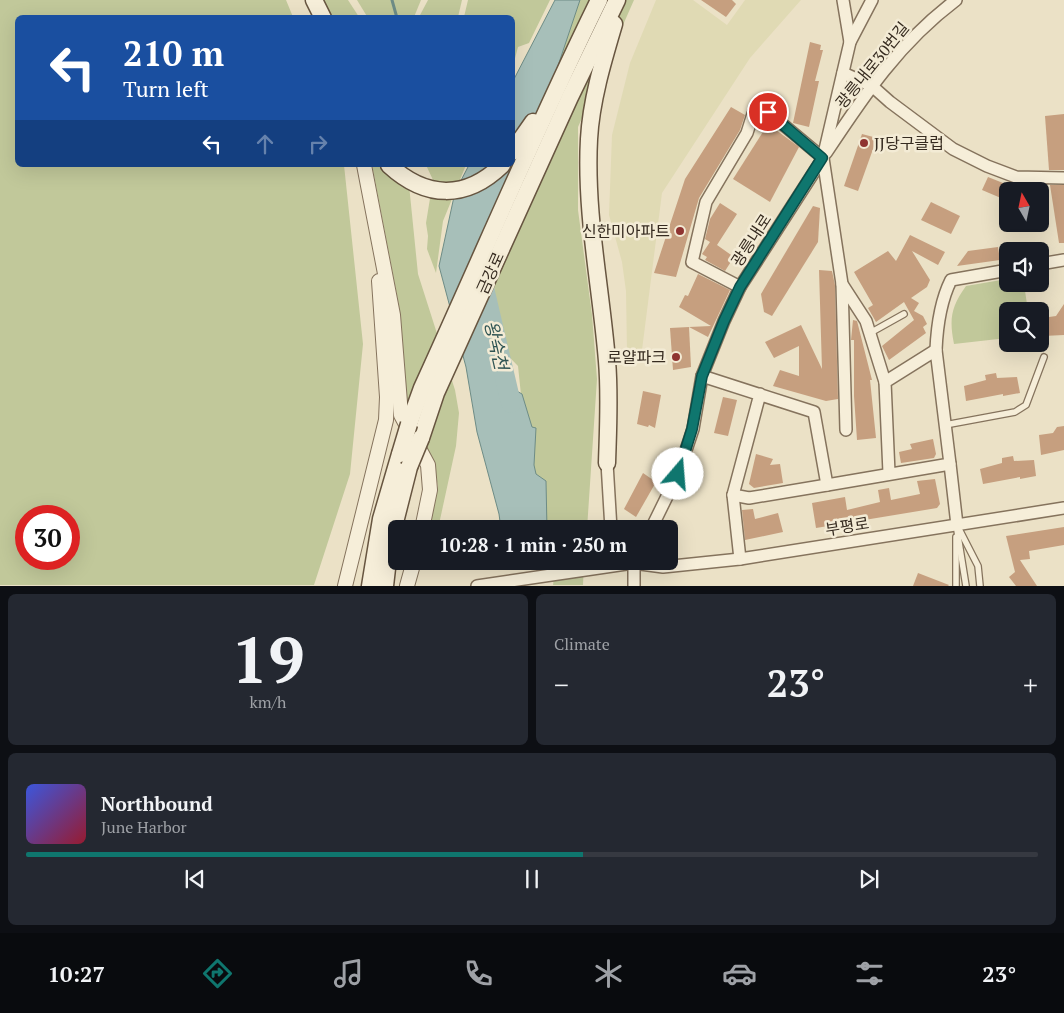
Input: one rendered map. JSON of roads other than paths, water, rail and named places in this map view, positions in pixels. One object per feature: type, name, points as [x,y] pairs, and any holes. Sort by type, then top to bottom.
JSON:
[{"type":"main road","points":[[314,0],[322,15]]},
{"type":"main road","name":"금강로","points":[[378,585],[381,519],[405,461],[421,438],[429,391],[553,93],[598,0]]},
{"type":"main road","name":"금강로","points":[[405,461],[409,424],[429,391],[617,0]]},
{"type":"main road","points":[[607,463],[609,399],[603,321],[591,232],[588,187],[590,137],[602,65],[621,0]]},
{"type":"main road","points":[[515,148],[553,93]]},
{"type":"main road","points":[[393,167],[412,182],[436,191],[448,191],[474,186],[491,176],[500,167]]},
{"type":"street","points":[[306,0],[313,15]]},
{"type":"street","points":[[843,0],[850,42]]},
{"type":"street","name":"광릉내로","points":[[655,520],[678,474],[692,429],[702,376],[740,287],[822,158],[850,42],[872,0]]},
{"type":"street","name":"광릉내로30번길","points":[[822,158],[872,86],[910,39],[956,0]]},
{"type":"street","points":[[843,73],[872,86],[890,102],[953,149],[987,166],[1016,177],[1064,178]]},
{"type":"street","points":[[740,287],[692,262],[706,202],[747,133],[753,114],[760,109],[768,112],[822,158],[842,284],[846,430]]},
{"type":"street","points":[[364,167],[393,315],[401,415],[428,465],[430,490],[424,520]]},
{"type":"street","points":[[345,586],[386,420],[387,397],[375,223]]},
{"type":"street","points":[[1049,262],[1064,260]]},
{"type":"street","points":[[956,525],[936,350],[937,327],[945,292],[951,280],[999,272]]},
{"type":"street","points":[[842,284],[866,321],[886,382],[889,473]]},
{"type":"street","points":[[886,382],[936,350]]},
{"type":"street","points":[[702,376],[814,412],[827,485]]},
{"type":"street","points":[[740,559],[733,495],[760,394]]},
{"type":"street","points":[[607,463],[610,520]]},
{"type":"street","points":[[733,495],[749,498],[950,464]]},
{"type":"street","name":"부평로","points":[[678,565],[740,559],[1064,508]]},
{"type":"street","points":[[407,586],[411,570]]},
{"type":"street","name":"부평로","points":[[477,586],[596,570]]},
{"type":"street","points":[[633,570],[634,586]]},
{"type":"lane","points":[[870,333],[904,314]]},
{"type":"lane","points":[[945,425],[1015,412],[1026,405],[1044,357]]},
{"type":"lane","points":[[956,525],[956,586]]},
{"type":"lane","points":[[956,525],[966,586]]},
{"type":"lane","points":[[956,525],[978,566],[980,586]]},
{"type":"water","points":[[555,0],[580,0],[498,245],[484,294],[502,379],[512,375],[515,390],[522,394],[532,427],[536,428],[534,465],[536,474],[546,481],[547,520],[500,520],[477,432],[466,367],[439,266],[455,192],[468,167],[515,167],[515,77]]},
{"type":"water","points":[[506,570],[542,570],[507,585]]},
{"type":"waterway","points":[[392,0],[396,15]]},
{"type":"waterway","name":"왕숙천","points":[[481,275],[511,403]]},
{"type":"place","name":"JJ당구클럽","points":[[864,143]]},
{"type":"place","name":"신한미아파트","points":[[680,231]]},
{"type":"place","name":"로얄파크","points":[[676,357]]}]
